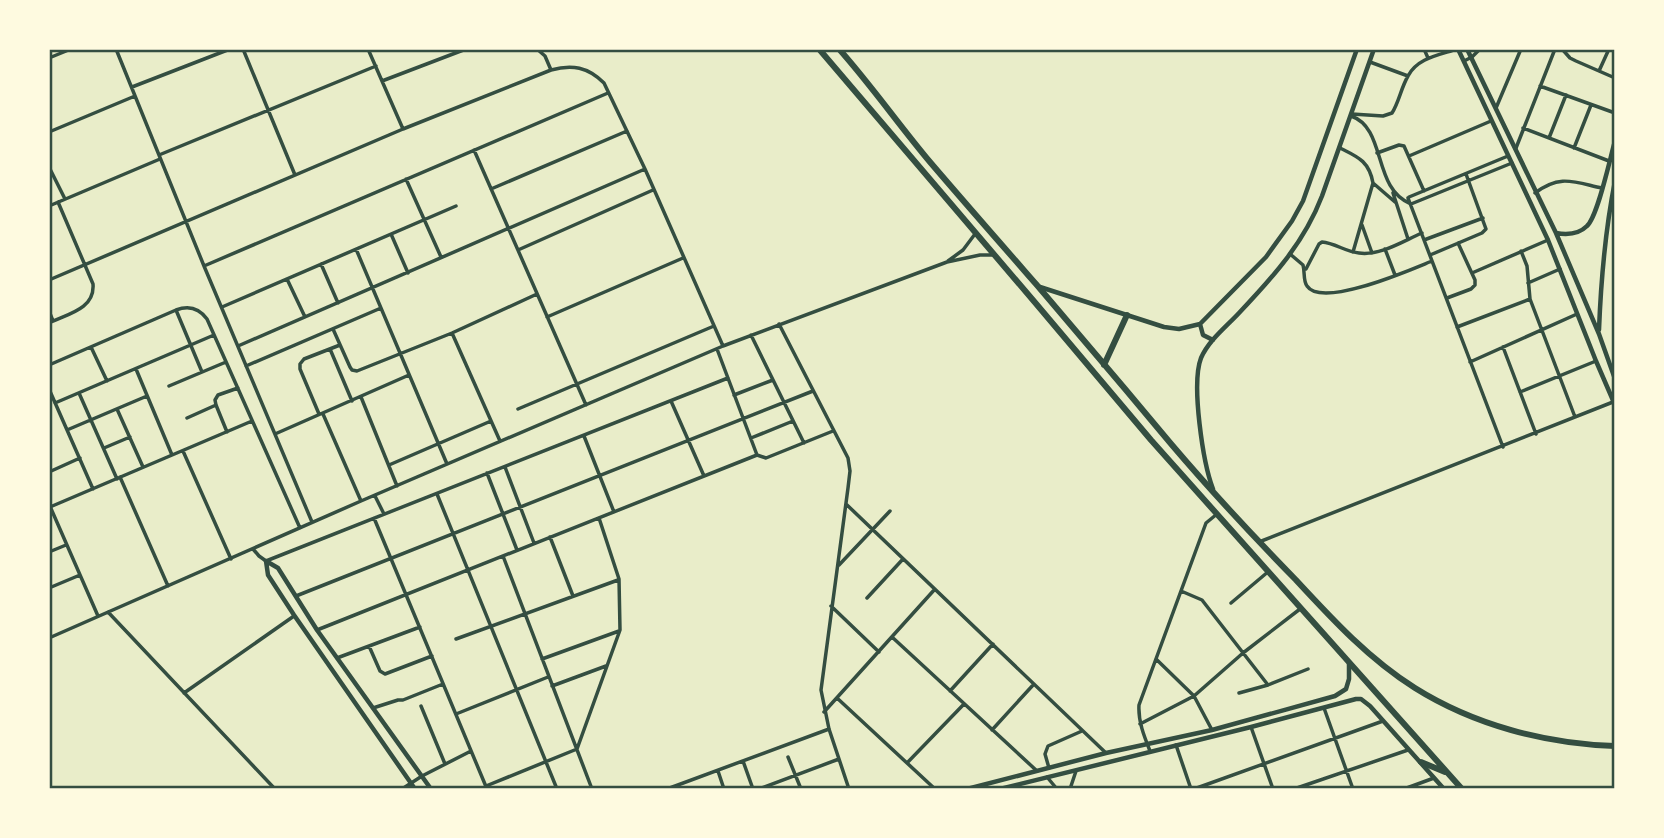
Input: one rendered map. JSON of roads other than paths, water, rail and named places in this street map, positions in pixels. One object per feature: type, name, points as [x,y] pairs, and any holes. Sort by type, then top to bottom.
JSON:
[{"type":"highway","points":[[818,49],[1151,440],[1462,789]]},
{"type":"highway","points":[[839,49],[929,161],[1216,497],[1354,641],[1389,670],[1428,696],[1477,718],[1518,732],[1557,741],[1615,746]]},
{"type":"highway","points":[[854,91],[862,90],[866,80]]},
{"type":"highway","points":[[870,111],[877,103],[883,102]]},
{"type":"highway","points":[[1104,365],[1127,315]]},
{"type":"highway","points":[[1421,762],[1448,773]]},
{"type":"street","points":[[49,58],[71,49]]},
{"type":"street","points":[[116,49],[313,523]]},
{"type":"street","points":[[132,87],[230,49]]},
{"type":"street","points":[[243,49],[295,175]]},
{"type":"street","points":[[382,80],[467,49]]},
{"type":"street","points":[[537,49],[545,56],[551,70]]},
{"type":"street","points":[[1037,286],[1172,328],[1200,324],[1266,257],[1292,221],[1303,201],[1357,49]]},
{"type":"street","points":[[1216,497],[1203,453],[1197,381],[1201,359],[1213,340],[1290,254],[1314,217],[1374,49]]},
{"type":"street","points":[[1424,49],[1428,58]]},
{"type":"street","points":[[1258,542],[1615,403],[1548,240],[1457,49],[1420,62],[1408,76],[1392,113],[1383,116],[1351,115]]},
{"type":"street","points":[[1467,49],[1556,233],[1615,379]]},
{"type":"street","points":[[1464,61],[1480,49]]},
{"type":"street","points":[[1496,108],[1521,49]]},
{"type":"street","points":[[1515,150],[1555,49]]},
{"type":"street","points":[[1562,49],[1570,58],[1615,78]]},
{"type":"street","points":[[1599,71],[1609,49]]},
{"type":"street","points":[[370,50],[403,129]]},
{"type":"street","points":[[1370,62],[1408,76]]},
{"type":"street","points":[[49,206],[376,66]]},
{"type":"street","points":[[49,280],[403,129],[551,70],[574,66],[596,75],[604,83],[723,346]]},
{"type":"street","points":[[1540,86],[1615,113]]},
{"type":"street","points":[[204,266],[608,93]]},
{"type":"street","points":[[1549,138],[1566,95]]},
{"type":"street","points":[[49,132],[135,96]]},
{"type":"street","points":[[1574,148],[1591,104]]},
{"type":"street","points":[[1351,115],[1368,128],[1393,191],[1408,239]]},
{"type":"street","points":[[1409,156],[1491,121]]},
{"type":"street","points":[[1523,128],[1609,161]]},
{"type":"street","points":[[491,189],[627,131]]},
{"type":"street","points":[[1556,233],[1574,233],[1588,225],[1593,218],[1615,141]]},
{"type":"street","points":[[1377,153],[1401,145],[1406,147],[1424,191]]},
{"type":"street","points":[[1340,148],[1366,164],[1373,183],[1353,252]]},
{"type":"street","points":[[474,150],[586,405]]},
{"type":"street","points":[[1408,201],[1424,191],[1508,156]]},
{"type":"street","points":[[1408,201],[1511,163]]},
{"type":"street","points":[[49,167],[65,199]]},
{"type":"street","points":[[238,346],[645,169]]},
{"type":"street","points":[[1430,254],[1485,232],[1483,218],[1466,174]]},
{"type":"street","points":[[406,179],[441,258]]},
{"type":"street","points":[[1535,193],[1555,181],[1602,188]]},
{"type":"street","points":[[1599,334],[1602,259],[1615,181]]},
{"type":"street","points":[[1373,183],[1396,202]]},
{"type":"street","points":[[518,250],[654,190]]},
{"type":"street","points":[[1393,191],[1408,201],[1422,233],[1503,447]]},
{"type":"street","points":[[49,311],[51,322],[84,308],[89,303],[93,290],[93,284],[58,202]]},
{"type":"street","points":[[222,307],[456,206]]},
{"type":"street","points":[[1424,240],[1483,218]]},
{"type":"street","points":[[1401,222],[1401,242]]},
{"type":"street","points":[[1361,223],[1372,253]]},
{"type":"street","points":[[947,262],[963,250],[976,233]]},
{"type":"street","points":[[1305,272],[1322,242],[1359,254],[1372,253],[1422,233]]},
{"type":"street","points":[[391,234],[408,272]]},
{"type":"street","points":[[1472,273],[1548,240]]},
{"type":"street","points":[[1447,298],[1473,288],[1476,283],[1458,243]]},
{"type":"street","points":[[356,249],[447,464]]},
{"type":"street","points":[[1385,249],[1395,275]]},
{"type":"street","points":[[1521,251],[1527,267],[1530,299],[1575,418]]},
{"type":"street","points":[[1290,254],[1301,262],[1305,272],[1305,284],[1310,290],[1317,292],[1352,290],[1368,286],[1432,261]]},
{"type":"street","points":[[49,638],[723,346],[947,262],[980,255],[995,255]]},
{"type":"street","points":[[547,317],[684,258]]},
{"type":"street","points":[[321,264],[338,303]]},
{"type":"street","points":[[1528,283],[1560,269]]},
{"type":"street","points":[[287,279],[305,317]]},
{"type":"street","points":[[333,329],[350,367],[355,371],[537,294]]},
{"type":"street","points":[[1457,327],[1530,299]]},
{"type":"street","points":[[49,365],[183,307],[197,309],[207,319],[300,528]]},
{"type":"street","points":[[246,366],[381,308]]},
{"type":"street","points":[[176,310],[202,372]]},
{"type":"street","points":[[1470,362],[1577,314]]},
{"type":"street","points":[[779,324],[848,458],[850,471],[821,690],[824,712],[849,789]]},
{"type":"street","points":[[1200,324],[1203,335],[1213,340]]},
{"type":"street","points":[[518,409],[714,326]]},
{"type":"street","points":[[452,332],[500,442]]},
{"type":"street","points":[[55,403],[214,335]]},
{"type":"street","points":[[751,335],[804,443]]},
{"type":"street","points":[[340,345],[303,359],[300,366],[361,501]]},
{"type":"street","points":[[91,347],[107,381]]},
{"type":"street","points":[[1503,347],[1536,434]]},
{"type":"street","points":[[330,349],[352,401]]},
{"type":"street","points":[[717,349],[757,455]]},
{"type":"street","points":[[1520,392],[1596,361]]},
{"type":"street","points":[[169,386],[226,362]]},
{"type":"street","points":[[136,369],[172,455]]},
{"type":"street","points":[[275,435],[410,375]]},
{"type":"street","points":[[266,561],[728,378]]},
{"type":"street","points":[[734,395],[773,380]]},
{"type":"street","points":[[227,432],[216,405],[216,397],[238,388]]},
{"type":"street","points":[[49,389],[93,489]]},
{"type":"street","points":[[296,596],[813,391]]},
{"type":"street","points":[[79,393],[167,586]]},
{"type":"street","points":[[67,430],[147,396]]},
{"type":"street","points":[[361,397],[397,486]]},
{"type":"street","points":[[671,401],[704,476]]},
{"type":"street","points":[[187,418],[216,405]]},
{"type":"street","points":[[117,409],[144,467]]},
{"type":"street","points":[[98,617],[51,514],[50,505],[253,421]]},
{"type":"street","points":[[388,465],[491,421]]},
{"type":"street","points":[[751,438],[793,421]]},
{"type":"street","points":[[317,630],[757,455],[766,458],[833,430]]},
{"type":"street","points":[[584,435],[614,512]]},
{"type":"street","points":[[104,448],[130,437]]},
{"type":"street","points":[[183,451],[231,559]]},
{"type":"street","points":[[49,472],[80,458]]},
{"type":"street","points":[[505,467],[534,543]]},
{"type":"street","points":[[487,473],[517,550]]},
{"type":"street","points":[[437,494],[557,789]]},
{"type":"street","points":[[375,496],[384,514]]},
{"type":"street","points":[[846,504],[1106,753]]},
{"type":"street","points":[[837,567],[890,510]]},
{"type":"street","points":[[1150,751],[1140,724],[1139,705],[1206,523],[1218,513]]},
{"type":"street","points":[[374,518],[486,788],[577,749],[620,630],[619,579],[599,517]]},
{"type":"street","points":[[550,537],[573,596]]},
{"type":"street","points":[[49,552],[67,545]]},
{"type":"street","points":[[253,549],[278,568],[317,630],[430,789]]},
{"type":"street","points":[[503,556],[592,789]]},
{"type":"street","points":[[867,598],[903,559]]},
{"type":"street","points":[[266,561],[268,575],[294,615],[415,789]]},
{"type":"street","points":[[1231,603],[1269,571]]},
{"type":"street","points":[[49,588],[80,575]]},
{"type":"street","points":[[456,639],[619,579]]},
{"type":"street","points":[[824,712],[935,589]]},
{"type":"street","points":[[1181,591],[1202,600],[1268,685]]},
{"type":"street","points":[[831,606],[879,652]]},
{"type":"street","points":[[1140,724],[1194,696],[1243,653],[1302,608]]},
{"type":"street","points":[[108,612],[275,789]]},
{"type":"street","points":[[184,693],[294,615]]},
{"type":"street","points":[[337,658],[420,627]]},
{"type":"street","points":[[542,659],[620,630]]},
{"type":"street","points":[[892,637],[1037,771]]},
{"type":"street","points":[[950,691],[993,644]]},
{"type":"street","points":[[369,646],[380,671],[385,674],[432,656]]},
{"type":"street","points":[[1156,659],[1194,696],[1212,730]]},
{"type":"street","points":[[968,789],[1106,753],[1212,730],[1335,696],[1343,692],[1348,685],[1349,663]]},
{"type":"street","points":[[552,686],[607,666]]},
{"type":"street","points":[[1239,693],[1308,669]]},
{"type":"street","points":[[456,714],[549,676]]},
{"type":"street","points":[[373,708],[403,700],[443,684]]},
{"type":"street","points":[[992,730],[1034,684]]},
{"type":"street","points":[[1335,696],[1337,704]]},
{"type":"street","points":[[837,698],[935,789]]},
{"type":"street","points":[[1000,789],[1361,699],[1444,789]]},
{"type":"street","points":[[907,763],[964,704]]},
{"type":"street","points":[[421,706],[445,764]]},
{"type":"street","points":[[1324,708],[1353,789]]},
{"type":"street","points":[[1177,745],[1193,789],[1383,720]]},
{"type":"street","points":[[1251,727],[1273,789]]},
{"type":"street","points":[[667,789],[829,729]]},
{"type":"street","points":[[1049,768],[1045,754],[1048,746],[1083,731]]},
{"type":"street","points":[[402,789],[471,750]]},
{"type":"street","points":[[1294,789],[1408,750]]},
{"type":"street","points":[[788,757],[801,789]]},
{"type":"street","points":[[759,789],[839,759]]},
{"type":"street","points":[[743,761],[753,789]]},
{"type":"street","points":[[1070,789],[1076,769]]},
{"type":"street","points":[[718,771],[724,789]]},
{"type":"street","points":[[1047,777],[1057,789]]},
{"type":"street","points":[[1404,789],[1434,778]]}]
